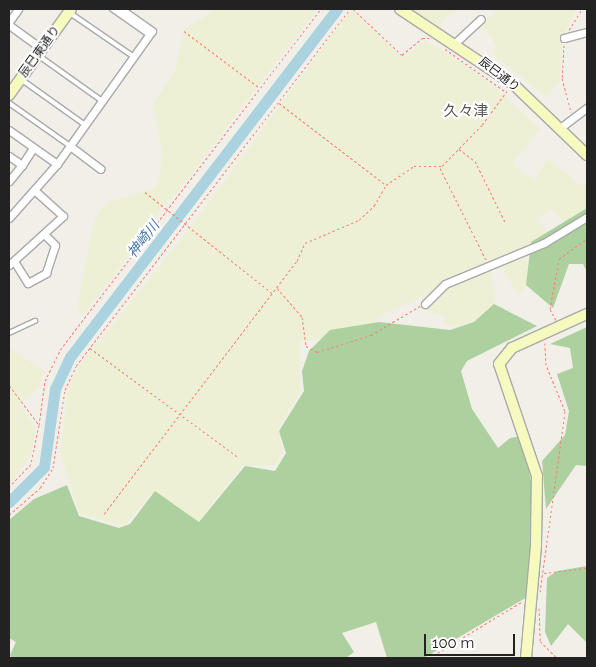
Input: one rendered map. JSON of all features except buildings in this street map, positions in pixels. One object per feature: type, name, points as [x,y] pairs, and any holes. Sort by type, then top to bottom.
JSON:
[{"type":"street","points":[[18,9],[9,24],[40,52]]},
{"type":"street","points":[[9,216],[36,192],[152,31],[120,9]]},
{"type":"street","name":"辰巳通り","points":[[400,9],[455,43],[560,128],[587,154]]},
{"type":"street","name":"辰巳東通り","points":[[9,95],[70,10]]},
{"type":"street","points":[[455,43],[481,19]]},
{"type":"street","points":[[564,38],[587,32]]},
{"type":"street","points":[[560,128],[587,108]]},
{"type":"street","points":[[9,130],[57,164]]},
{"type":"street","points":[[70,146],[100,169]]},
{"type":"street","points":[[9,181],[33,148]]},
{"type":"street","points":[[9,156],[22,165]]},
{"type":"street","points":[[36,192],[63,216],[45,235],[11,263],[28,283],[46,272],[55,245],[45,235]]},
{"type":"street","points":[[425,304],[445,284],[488,263],[544,243],[587,217]]},
{"type":"street","points":[[526,658],[534,602],[537,476],[529,443],[499,364],[505,352],[587,314]]},
{"type":"lane","points":[[112,9],[149,35]]},
{"type":"lane","points":[[70,10],[134,57]]},
{"type":"lane","points":[[40,52],[102,101]]},
{"type":"lane","points":[[20,79],[85,125]]},
{"type":"lane","points":[[9,103],[70,146]]},
{"type":"lane","points":[[9,333],[35,321]]},
{"type":"path","points":[[9,487],[31,464],[45,381],[55,357],[165,208],[321,9]]},
{"type":"path","points":[[9,515],[40,488],[53,468],[67,384],[90,348],[350,9]]},
{"type":"path","points":[[353,9],[402,56],[422,38],[430,38]]},
{"type":"path","points":[[572,118],[562,78],[564,38],[581,9]]},
{"type":"path","points":[[184,31],[260,88]]},
{"type":"path","points":[[438,44],[509,88],[458,149],[440,167]]},
{"type":"path","points":[[278,102],[386,185]]},
{"type":"path","points":[[458,149],[476,161],[506,224]]},
{"type":"path","points":[[104,514],[298,262],[305,242],[359,220],[374,206],[386,185],[417,164],[440,167]]},
{"type":"path","points":[[440,167],[488,263]]},
{"type":"path","points":[[145,192],[273,294]]},
{"type":"path","points":[[558,327],[550,308],[559,259],[587,239]]},
{"type":"path","points":[[277,288],[302,317],[306,346],[317,352],[371,335],[425,304]]},
{"type":"path","points":[[542,334],[546,365],[565,411],[543,574],[587,568]]},
{"type":"path","points":[[90,348],[238,457]]},
{"type":"path","points":[[9,385],[39,425]]},
{"type":"path","points":[[429,658],[523,601],[534,602],[540,641],[558,658]]},
{"type":"green space","points":[[217,9],[317,9],[175,195],[160,209],[151,228],[83,315],[77,310],[94,219],[107,202],[153,189],[159,181],[162,153],[153,103],[174,73],[185,28]]},
{"type":"green space","points":[[351,9],[403,57],[426,40],[482,76],[540,128],[513,164],[534,181],[548,158],[581,186],[587,181],[587,214],[568,227],[552,209],[537,219],[550,234],[531,241],[525,259],[534,275],[518,296],[497,257],[488,260],[496,306],[474,326],[444,325],[444,316],[429,313],[422,297],[379,316],[369,333],[299,342],[300,391],[278,429],[283,452],[275,465],[242,466],[196,525],[151,494],[125,526],[80,514],[60,454],[68,389],[77,369],[187,231]]},
{"type":"green space","points":[[409,9],[462,9],[445,17],[439,28]]},
{"type":"green space","points":[[498,9],[577,9],[562,38],[560,82],[545,96],[493,55],[496,45],[482,25]]},
{"type":"green space","points":[[587,208],[587,272],[583,264],[569,264],[553,308],[526,285],[531,242]]},
{"type":"green space","points":[[494,304],[537,326],[467,361],[461,371],[472,409],[498,448],[510,438],[522,436],[535,501],[527,597],[424,658],[387,658],[376,622],[342,633],[354,652],[346,658],[12,658],[10,655],[16,642],[9,638],[9,520],[34,499],[67,485],[79,516],[119,528],[130,524],[155,491],[199,522],[245,466],[275,471],[286,453],[279,431],[304,391],[302,371],[309,351],[330,330],[379,322],[450,330],[474,322]]},
{"type":"green space","points":[[587,327],[587,466],[576,465],[546,509],[542,461],[565,435],[569,411],[557,374],[573,368],[570,348],[550,344]]},
{"type":"green space","points":[[9,348],[45,371],[39,388],[19,404],[36,428],[31,456],[9,484]]},
{"type":"green space","points":[[587,566],[587,643],[568,624],[551,646],[545,632],[547,578],[557,571]]},
{"type":"waterway","name":"神崎川","points":[[9,502],[44,467],[55,389],[70,357],[337,9]]},
{"type":"district","name":"久々津","points":[[466,112]]}]
